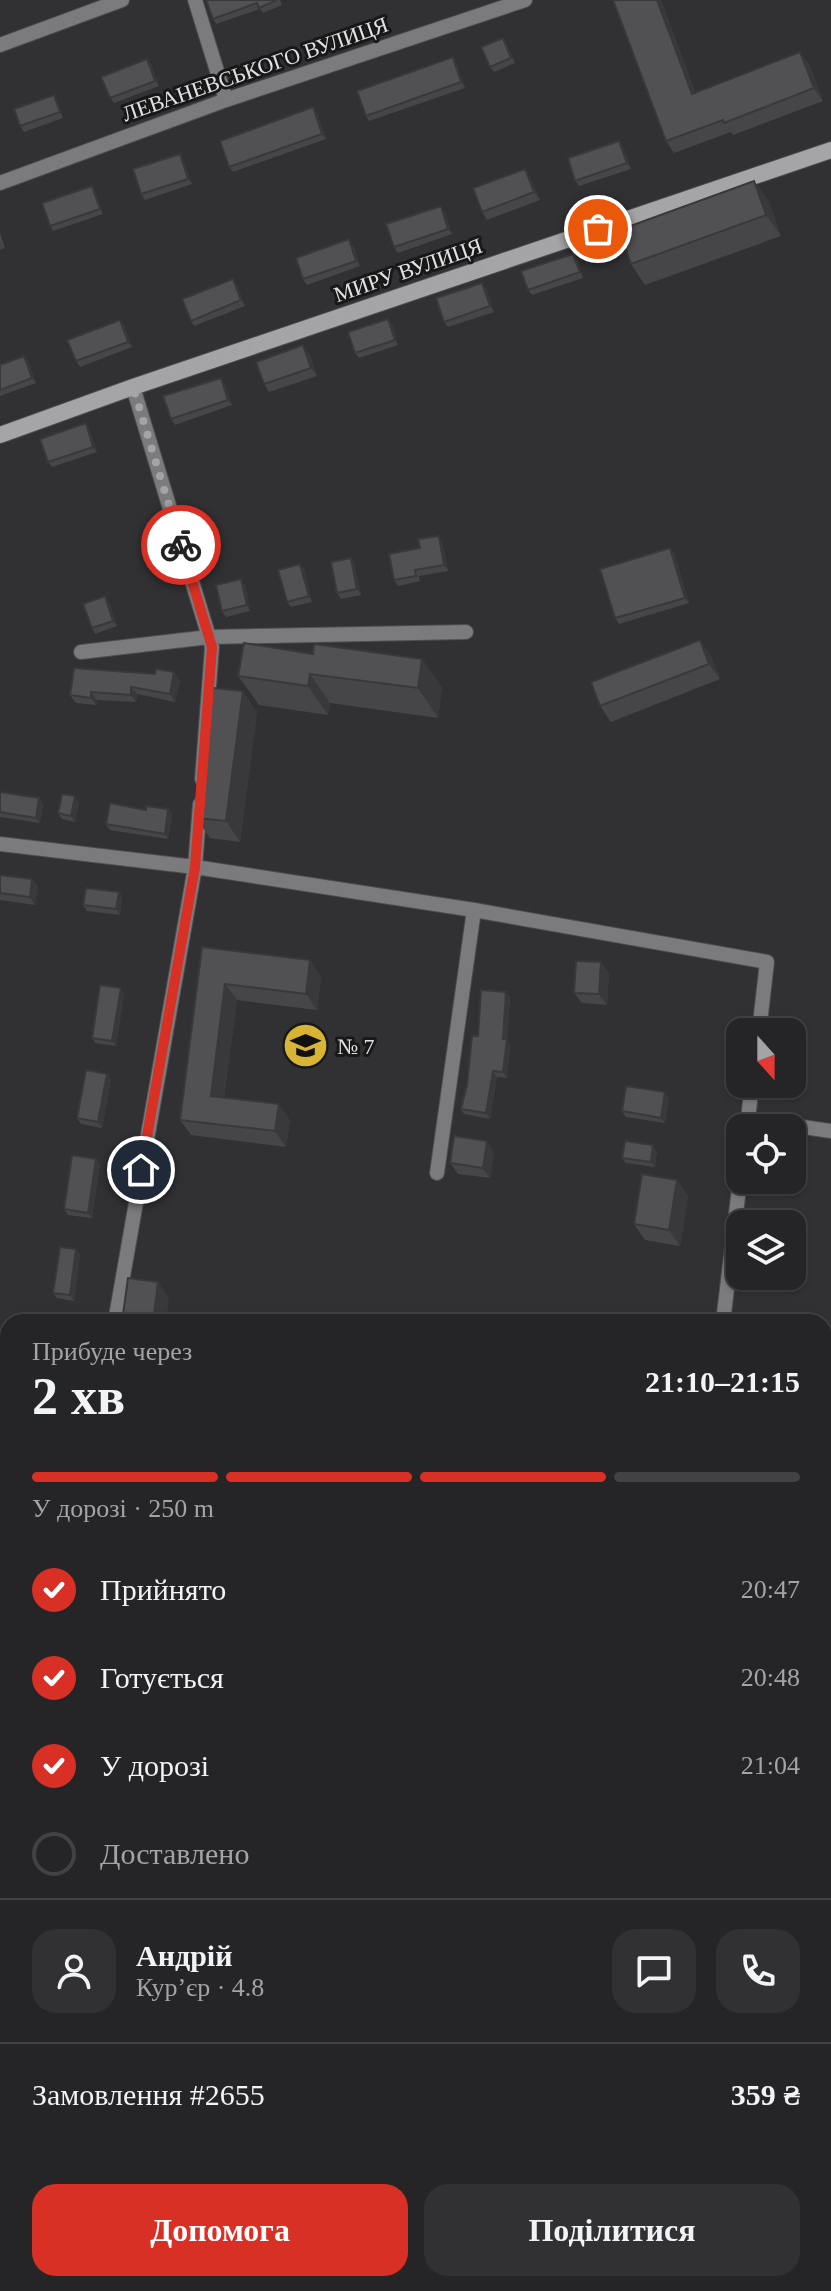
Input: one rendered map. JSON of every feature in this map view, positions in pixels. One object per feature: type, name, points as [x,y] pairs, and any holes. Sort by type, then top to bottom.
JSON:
[{"type":"main road","name":"МИРУ ВУЛИЦЯ","points":[[0,435],[831,150]]},
{"type":"street","points":[[0,45],[122,0]]},
{"type":"street","points":[[195,0],[226,100]]},
{"type":"street","name":"ЛЕВАНЕВСЬКОГО ВУЛИЦЯ","points":[[0,183],[226,100],[525,0]]},
{"type":"street","points":[[116,1314],[195,867],[212,647],[133,387]]},
{"type":"street","points":[[81,652],[209,637],[466,632]]},
{"type":"street","points":[[0,844],[195,867],[474,910],[767,962],[761,1018]]},
{"type":"street","points":[[437,1173],[474,910]]},
{"type":"street","points":[[806,1129],[831,1131]]},
{"type":"street","points":[[724,1314],[738,1194]]},
{"type":"building","points":[[206,0],[277,0],[259,8],[257,3],[213,19]]},
{"type":"building","points":[[613,0],[657,0],[692,94],[800,52],[814,88],[724,123],[723,120],[666,141]]},
{"type":"building","points":[[503,38],[511,58],[490,67],[481,47]]},
{"type":"building","points":[[453,57],[461,82],[366,116],[357,91]]},
{"type":"building","points":[[147,59],[155,81],[110,98],[101,77]]},
{"type":"building","points":[[54,95],[60,112],[20,126],[14,109]]},
{"type":"building","points":[[313,107],[322,134],[229,167],[220,141]]},
{"type":"building","points":[[619,141],[627,163],[575,181],[568,158]]},
{"type":"building","points":[[180,154],[188,179],[141,194],[133,169]]},
{"type":"building","points":[[525,169],[534,192],[482,212],[473,188]]},
{"type":"building","points":[[754,181],[766,215],[631,264],[619,230]]},
{"type":"building","points":[[92,186],[100,209],[50,226],[42,203]]},
{"type":"building","points":[[441,206],[448,229],[394,247],[386,224]]},
{"type":"building","points":[[349,239],[356,261],[303,279],[296,258]]},
{"type":"building","points":[[573,254],[580,272],[528,290],[521,271]]},
{"type":"building","points":[[233,279],[241,300],[191,321],[182,299]]},
{"type":"building","points":[[482,283],[490,306],[444,322],[436,298]]},
{"type":"building","points":[[388,319],[395,340],[355,353],[348,332]]},
{"type":"building","points":[[120,320],[128,342],[76,361],[67,340]]},
{"type":"building","points":[[303,345],[311,368],[264,384],[256,362]]},
{"type":"building","points":[[24,356],[32,378],[0,390],[0,365]]},
{"type":"building","points":[[221,378],[228,400],[171,419],[163,396]]},
{"type":"building","points":[[86,423],[93,447],[48,462],[40,439]]},
{"type":"building","points":[[439,536],[444,565],[415,570],[416,576],[394,580],[389,554],[420,548],[418,539]]},
{"type":"building","points":[[670,548],[685,598],[615,618],[600,569]]},
{"type":"building","points":[[351,558],[357,589],[337,593],[331,562]]},
{"type":"building","points":[[300,564],[309,596],[287,602],[278,570]]},
{"type":"building","points":[[241,579],[247,605],[222,611],[216,585]]},
{"type":"building","points":[[105,596],[113,621],[92,628],[83,604]]},
{"type":"building","points":[[700,640],[709,664],[600,706],[591,682]]},
{"type":"building","points":[[244,643],[313,654],[314,644],[422,659],[418,688],[310,674],[308,686],[238,676]]},
{"type":"building","points":[[74,668],[155,674],[156,669],[174,672],[170,694],[131,687],[131,695],[91,692],[91,698],[70,695]]},
{"type":"building","points":[[213,688],[243,691],[226,821],[196,818]]},
{"type":"building","points":[[0,792],[39,798],[36,818],[0,812]]},
{"type":"building","points":[[62,794],[75,796],[71,816],[58,813]]},
{"type":"building","points":[[110,803],[146,810],[146,806],[168,809],[165,834],[106,824]]},
{"type":"building","points":[[0,875],[32,879],[30,897],[0,893]]},
{"type":"building","points":[[86,888],[119,892],[116,909],[83,905]]},
{"type":"building","points":[[202,947],[310,960],[306,994],[225,984],[211,1096],[279,1104],[275,1131],[180,1120]]},
{"type":"building","points":[[576,961],[601,962],[599,994],[574,993]]},
{"type":"building","points":[[100,985],[121,988],[112,1041],[92,1038]]},
{"type":"building","points":[[481,990],[506,992],[503,1039],[507,1039],[503,1072],[493,1071],[486,1113],[461,1109],[472,1036],[478,1036]]},
{"type":"building","points":[[86,1070],[107,1074],[98,1122],[77,1118]]},
{"type":"building","points":[[626,1086],[665,1092],[661,1118],[622,1111]]},
{"type":"building","points":[[454,1136],[487,1141],[483,1168],[450,1163]]},
{"type":"building","points":[[625,1141],[653,1145],[651,1162],[622,1158]]},
{"type":"building","points":[[72,1155],[96,1159],[88,1213],[64,1209]]},
{"type":"building","points":[[642,1174],[677,1180],[669,1230],[634,1224]]},
{"type":"building","points":[[60,1247],[76,1249],[70,1295],[53,1293]]},
{"type":"building","points":[[128,1278],[158,1282],[154,1314],[123,1314]]},
{"type":"way so far","points":[[181,545],[133,387],[598,229]]},
{"type":"place","name":"№ 7","points":[[306,1046]]},
{"type":"route","points":[[141,1170],[195,867],[212,647],[181,545]]}]
